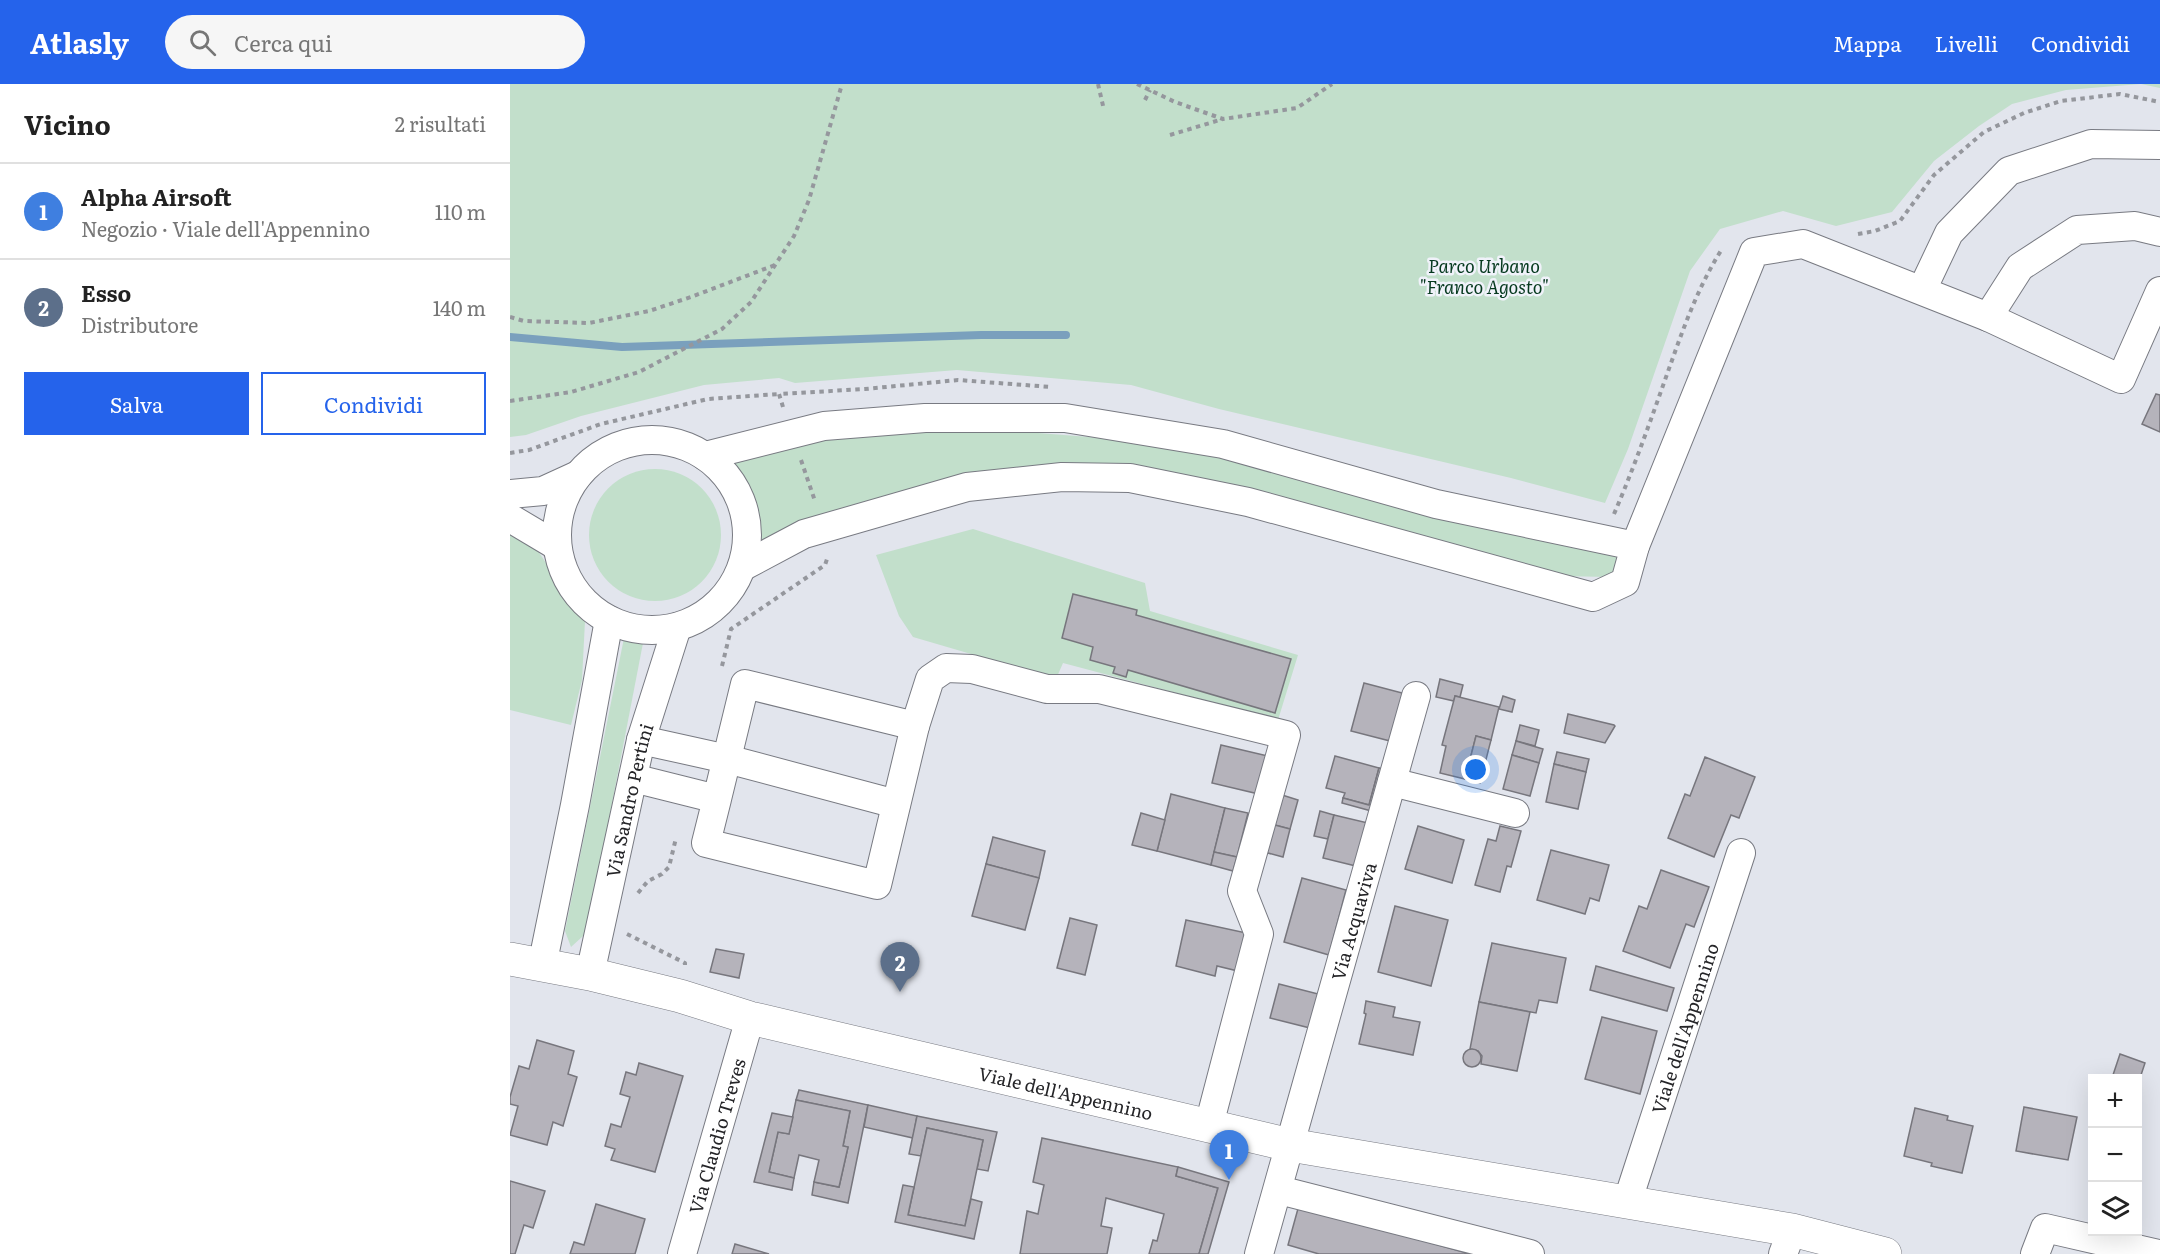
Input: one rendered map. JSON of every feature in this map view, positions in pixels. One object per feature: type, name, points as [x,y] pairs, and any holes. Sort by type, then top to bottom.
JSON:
[{"type":"main road","name":"Viale dell'Appennino","points":[[510,959],[590,974],[680,996],[750,1018],[1290,1145],[1627,1203],[1788,1242],[1885,1254]]},
{"type":"street","points":[[1922,290],[1949,233],[2009,171],[2091,144],[2160,145]]},
{"type":"street","points":[[1988,317],[2020,267],[2078,230],[2134,226],[2160,232]]},
{"type":"street","points":[[742,567],[804,534],[967,487],[1062,477],[1130,478],[1248,502],[1593,597],[1625,582],[1635,546],[1754,252],[1803,244],[1988,317],[2121,379],[2160,291]]},
{"type":"street","points":[[705,456],[824,426],[925,418],[1065,418],[1223,444],[1436,504],[1635,546]]},
{"type":"street","points":[[651,439],[679,444],[705,456],[727,477],[742,505],[747,536],[742,567],[727,594],[705,615],[677,627],[654,630],[631,628],[609,620],[584,602],[566,576],[557,546],[558,520],[564,496],[578,475],[598,456],[624,443],[651,439]]},
{"type":"street","points":[[510,494],[543,491],[578,475]]},
{"type":"street","points":[[510,518],[557,546]]},
{"type":"street","points":[[542,966],[576,805],[609,620]]},
{"type":"street","name":"Via Sandro Pertini","points":[[590,974],[641,740],[677,627]]},
{"type":"street","points":[[915,726],[745,684],[706,843],[877,885],[915,726],[930,679],[946,668],[972,669],[1047,689],[1099,689],[1286,735],[1242,891],[1259,934],[1209,1125]]},
{"type":"street","name":"Via Acquaviva","points":[[1259,1254],[1279,1190],[1416,696]]},
{"type":"street","points":[[641,740],[727,759],[897,804]]},
{"type":"street","points":[[633,778],[717,799]]},
{"type":"street","points":[[1392,782],[1515,813]]},
{"type":"street","name":"Viale dell'Appennino","points":[[1627,1203],[1741,853]]},
{"type":"street","name":"Via Claudio Treves","points":[[681,1254],[750,1018]]},
{"type":"street","points":[[1279,1190],[1530,1254]]},
{"type":"street","points":[[2035,1254],[2045,1228],[2158,1254]]},
{"type":"path","points":[[510,401],[571,392],[639,372],[722,329],[750,302],[794,236],[809,200],[842,84]]},
{"type":"path","points":[[1098,84],[1104,110]]},
{"type":"path","points":[[1137,84],[1175,102],[1223,119]]},
{"type":"path","points":[[1170,135],[1223,119],[1297,108],[1332,84]]},
{"type":"path","points":[[1145,100],[1150,90]]},
{"type":"path","points":[[510,317],[524,321],[589,323],[660,308],[776,264]]},
{"type":"path","points":[[510,453],[529,450],[601,424],[698,401],[779,394]]},
{"type":"green space","name":"Parco Urbano \"Franco Agosto\"","points":[[510,84],[2141,84],[2066,90],[2012,104],[1934,161],[1892,212],[1836,226],[1783,211],[1720,229],[1690,271],[1628,449],[1605,503],[1511,478],[1219,409],[1131,385],[957,370],[795,383],[779,378],[704,385],[581,416],[526,435],[510,437]]},
{"type":"green space","points":[[2141,84],[2160,84],[2160,88]]},
{"type":"green space","points":[[910,426],[987,429],[1140,441],[1280,470],[1624,559],[1609,577],[1560,576],[1190,480],[906,491],[841,508],[757,547],[754,518],[746,489],[727,462],[773,449]]},
{"type":"green space","points":[[655,469],[680,474],[702,488],[716,510],[721,535],[716,560],[702,582],[680,596],[655,601],[630,596],[608,582],[594,560],[589,535],[594,510],[608,488],[630,474]]},
{"type":"green space","points":[[973,529],[1145,583],[1150,611],[1298,655],[1278,720],[1063,663],[1056,679],[913,637],[899,616],[876,555]]},
{"type":"green space","points":[[510,535],[538,551],[585,621],[582,680],[571,725],[510,710]]},
{"type":"green space","points":[[634,631],[642,635],[643,643],[588,928],[571,947],[565,931],[624,638]]},
{"type":"building","points":[[2156,394],[2160,395],[2160,432],[2142,424]]},
{"type":"building","points":[[1073,594],[1137,610],[1136,615],[1291,659],[1275,713],[1128,670],[1126,677],[1113,673],[1115,667],[1090,660],[1093,647],[1062,638]]},
{"type":"building","points":[[1440,679],[1463,685],[1460,697],[1455,696],[1454,701],[1436,697]]},
{"type":"building","points":[[1364,683],[1406,694],[1394,742],[1351,731]]},
{"type":"building","points":[[1455,696],[1499,707],[1491,740],[1476,736],[1465,779],[1440,773],[1446,746],[1442,745]]},
{"type":"building","points":[[1503,696],[1515,700],[1512,712],[1499,709]]},
{"type":"building","points":[[1568,714],[1615,726],[1605,743],[1564,733]]},
{"type":"building","points":[[1520,725],[1539,730],[1535,746],[1516,741]]},
{"type":"building","points":[[1476,736],[1491,740],[1480,783],[1465,779]]},
{"type":"building","points":[[1516,741],[1543,749],[1539,763],[1512,755]]},
{"type":"building","points":[[1221,745],[1272,757],[1263,795],[1212,783]]},
{"type":"building","points":[[1557,752],[1589,759],[1586,772],[1554,764]]},
{"type":"building","points":[[1512,755],[1539,763],[1530,796],[1503,789]]},
{"type":"building","points":[[1335,756],[1379,768],[1369,805],[1343,798],[1345,793],[1326,788]]},
{"type":"building","points":[[1705,757],[1755,777],[1739,818],[1731,815],[1714,857],[1668,838],[1685,794],[1690,796]]},
{"type":"building","points":[[1554,764],[1586,772],[1578,809],[1546,802]]},
{"type":"building","points":[[1379,768],[1386,770],[1375,812],[1342,803],[1343,798],[1369,805]]},
{"type":"building","points":[[1171,794],[1225,808],[1211,865],[1157,851]]},
{"type":"building","points":[[1279,794],[1298,800],[1290,829],[1271,824]]},
{"type":"building","points":[[1225,808],[1248,813],[1237,857],[1214,852]]},
{"type":"building","points":[[1320,811],[1334,815],[1328,839],[1314,836]]},
{"type":"building","points":[[1141,813],[1165,820],[1157,851],[1132,845]]},
{"type":"building","points":[[1334,815],[1368,823],[1360,867],[1323,858]]},
{"type":"building","points":[[1271,824],[1290,829],[1283,857],[1264,852]]},
{"type":"building","points":[[1418,826],[1464,840],[1452,883],[1405,869]]},
{"type":"building","points":[[1500,826],[1521,831],[1511,867],[1507,866],[1500,892],[1475,885],[1488,839],[1496,841]]},
{"type":"building","points":[[993,837],[1045,851],[1039,878],[986,864]]},
{"type":"building","points":[[1551,850],[1609,865],[1599,901],[1590,898],[1585,914],[1537,900]]},
{"type":"building","points":[[1214,852],[1237,857],[1233,871],[1211,865]]},
{"type":"building","points":[[986,864],[1039,878],[1025,930],[972,916]]},
{"type":"building","points":[[1661,870],[1709,887],[1694,927],[1686,924],[1670,968],[1623,951],[1639,906],[1647,909]]},
{"type":"building","points":[[1302,878],[1346,890],[1329,955],[1284,942]]},
{"type":"building","points":[[1395,906],[1448,920],[1431,986],[1378,972]]},
{"type":"building","points":[[1070,918],[1097,925],[1085,975],[1057,968]]},
{"type":"building","points":[[1186,920],[1251,934],[1242,972],[1217,966],[1215,976],[1176,966]]},
{"type":"building","points":[[1492,943],[1566,958],[1557,1003],[1539,1000],[1536,1013],[1479,1002]]},
{"type":"building","points":[[716,949],[744,954],[739,978],[710,972]]},
{"type":"building","points":[[1596,966],[1674,988],[1667,1011],[1590,990]]},
{"type":"building","points":[[1279,984],[1326,996],[1318,1030],[1270,1018]]},
{"type":"building","points":[[1366,1001],[1395,1007],[1393,1017],[1420,1022],[1413,1055],[1359,1044],[1366,1014],[1364,1013]]},
{"type":"building","points":[[1479,1002],[1530,1012],[1517,1071],[1481,1064],[1482,1056],[1478,1051],[1470,1049]]},
{"type":"building","points":[[1602,1017],[1657,1031],[1640,1094],[1585,1079]]},
{"type":"building","points":[[537,1040],[574,1051],[568,1074],[577,1077],[563,1126],[553,1122],[547,1145],[510,1135],[518,1106],[510,1104],[510,1097],[519,1066],[529,1069]]},
{"type":"building","points":[[1468,1049],[1476,1049],[1481,1054],[1479,1065],[1468,1067],[1463,1062],[1463,1054]]},
{"type":"building","points":[[2120,1054],[2145,1063],[2141,1074],[2113,1074]]},
{"type":"building","points":[[639,1063],[683,1076],[655,1172],[611,1160],[615,1149],[605,1146],[611,1124],[621,1127],[630,1097],[620,1094],[626,1072],[636,1075]]},
{"type":"building","points":[[799,1090],[868,1105],[848,1203],[812,1195],[814,1182],[839,1187],[848,1147],[843,1146],[850,1111],[796,1100]]},
{"type":"building","points":[[796,1100],[850,1111],[843,1146],[848,1147],[839,1187],[814,1182],[819,1160],[799,1155],[794,1178],[769,1172],[778,1132],[789,1134]]},
{"type":"building","points":[[868,1105],[917,1116],[913,1138],[864,1127]]},
{"type":"building","points":[[2024,1107],[2077,1117],[2068,1160],[2016,1151]]},
{"type":"building","points":[[1915,1108],[1948,1116],[1947,1120],[1973,1126],[1962,1173],[1931,1166],[1932,1163],[1904,1156]]},
{"type":"building","points":[[772,1113],[793,1117],[789,1134],[778,1132],[769,1172],[794,1178],[792,1190],[754,1182]]},
{"type":"building","points":[[917,1116],[997,1132],[988,1171],[977,1169],[983,1140],[927,1128],[921,1156],[909,1154]]},
{"type":"building","points":[[927,1128],[983,1140],[965,1226],[908,1215]]},
{"type":"building","points":[[1042,1138],[1178,1167],[1176,1176],[1218,1188],[1199,1254],[1149,1254],[1153,1240],[1157,1241],[1164,1214],[1106,1198],[1101,1226],[1112,1228],[1107,1254],[1020,1254],[1027,1211],[1038,1214],[1044,1185],[1033,1182]]},
{"type":"building","points":[[1178,1167],[1229,1182],[1208,1254],[1199,1254],[1218,1188],[1176,1176]]},
{"type":"building","points":[[510,1181],[545,1191],[533,1228],[524,1225],[515,1254],[510,1254]]},
{"type":"building","points":[[903,1185],[914,1187],[908,1215],[965,1226],[971,1199],[982,1202],[974,1239],[895,1222]]},
{"type":"building","points":[[596,1204],[645,1219],[635,1254],[570,1254],[574,1242],[584,1245]]},
{"type":"building","points":[[1299,1205],[1470,1254],[1319,1254],[1288,1245]]},
{"type":"building","points":[[735,1244],[769,1254],[732,1254]]},
{"type":"waterway","points":[[510,337],[622,347],[981,335],[1066,335]]},
{"type":"place","name":"Esso","points":[[900,992]]},
{"type":"place","name":"Alpha Airsoft","points":[[1229,1180]]}]
